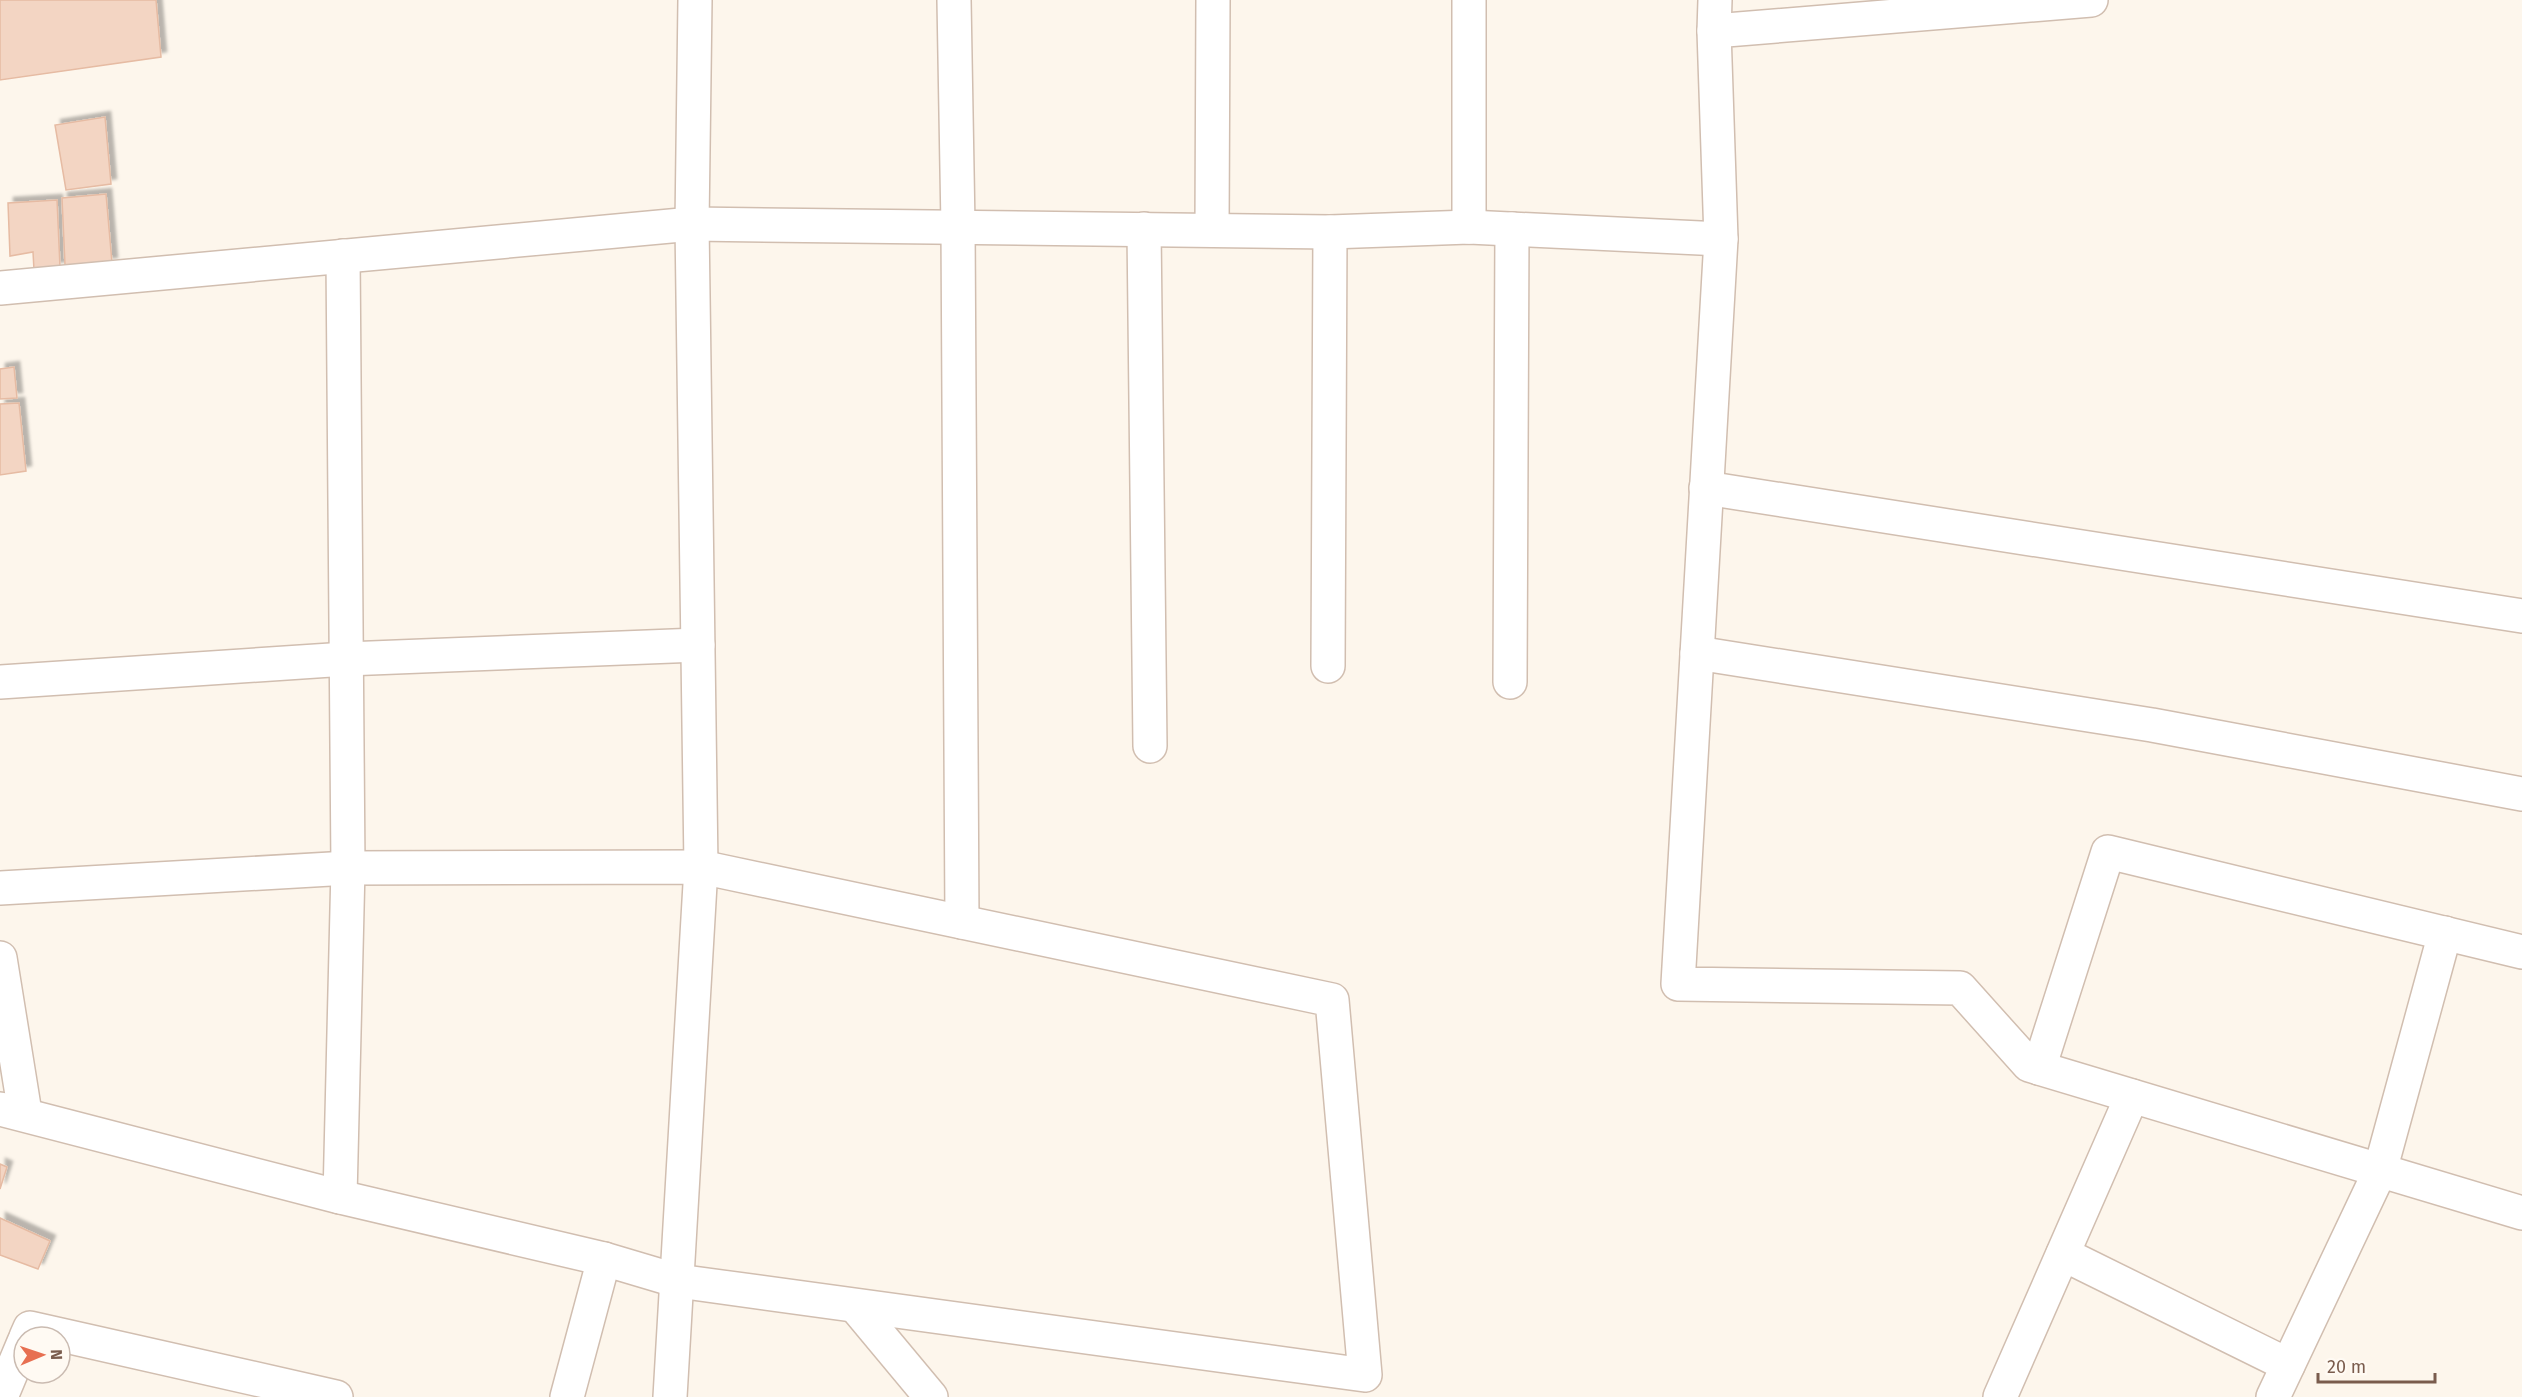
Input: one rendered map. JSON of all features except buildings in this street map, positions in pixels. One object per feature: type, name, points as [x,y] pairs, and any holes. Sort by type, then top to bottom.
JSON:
[{"type":"street","points":[[670,1397],[701,867],[692,224],[695,0]]},
{"type":"street","points":[[954,0],[958,226],[962,922]]},
{"type":"street","points":[[1212,230],[1213,0]]},
{"type":"street","points":[[1469,0],[1469,227]]},
{"type":"street","points":[[2091,0],[1714,16],[1721,239],[1678,984],[1960,988],[2029,1065],[2522,1213]]},
{"type":"street","points":[[0,288],[692,224],[1330,232],[1469,227],[1721,239]]},
{"type":"street","points":[[1144,229],[1150,746]]},
{"type":"street","points":[[1510,682],[1512,229]]},
{"type":"street","points":[[1328,666],[1330,232]]},
{"type":"street","points":[[340,1197],[348,868],[344,256]]},
{"type":"street","points":[[1706,488],[2522,616]]},
{"type":"street","points":[[0,682],[346,659],[698,645]]},
{"type":"street","points":[[1697,653],[2152,725],[2522,794]]},
{"type":"street","points":[[2039,1068],[2108,852],[2522,952]]},
{"type":"street","points":[[0,888],[348,868],[701,867],[1332,1000],[1365,1375],[678,1281],[604,1259],[340,1197],[12,1111],[0,958]]},
{"type":"street","points":[[2273,1397],[2380,1171],[2445,933]]},
{"type":"street","points":[[2000,1397],[2132,1096]]},
{"type":"street","points":[[2063,1254],[2288,1365]]},
{"type":"street","points":[[567,1397],[604,1259]]},
{"type":"street","points":[[856,1307],[931,1397]]},
{"type":"street","points":[[72,1337],[336,1397]]},
{"type":"street","points":[[1,1397],[12,1371]]}]
